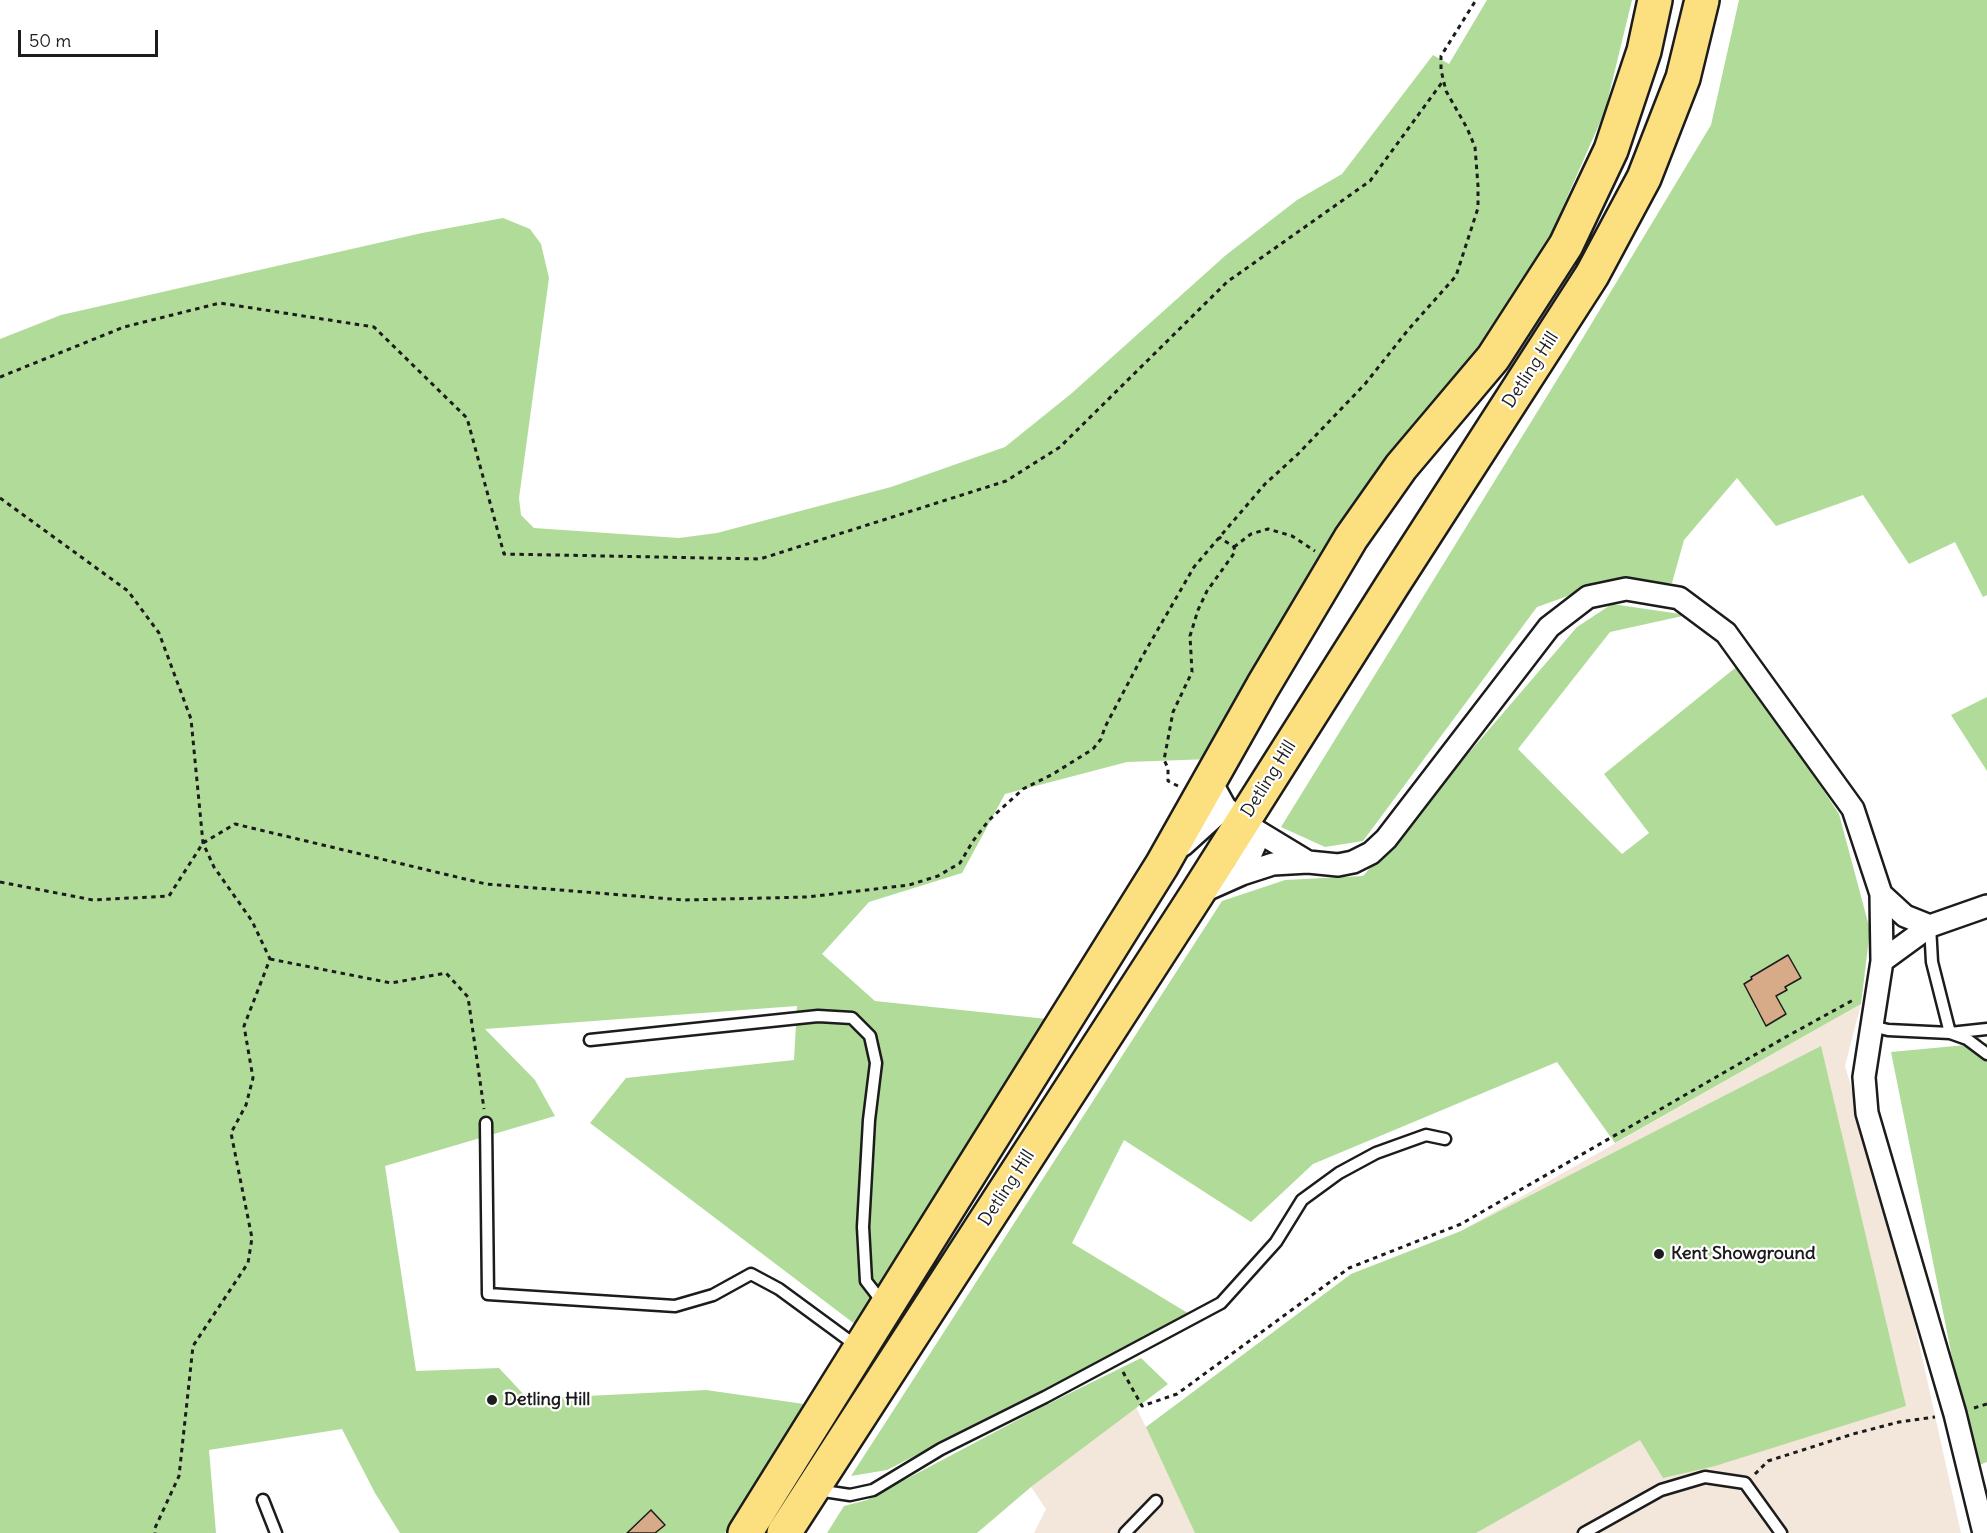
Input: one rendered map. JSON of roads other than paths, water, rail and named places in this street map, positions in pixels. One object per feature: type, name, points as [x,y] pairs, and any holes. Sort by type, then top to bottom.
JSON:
[{"type":"highway","name":"Detling Hill","points":[[784,1533],[1197,894],[1227,809],[1263,686],[1351,538],[1401,467],[1493,358],[1566,245],[1611,150],[1644,51],[1656,0]]},
{"type":"highway","name":"Detling Hill","points":[[745,1533],[1162,865],[1227,809],[1592,275],[1644,178],[1683,78],[1702,0]]},
{"type":"street","points":[[1197,894],[1242,874],[1272,864],[1308,862],[1338,865],[1353,862],[1371,853],[1386,839],[1549,627],[1588,597],[1626,589],[1679,598],[1726,633],[1852,809],[1881,894],[1882,961],[1864,1077],[1867,1113],[1955,1414],[1984,1533]]},
{"type":"street","points":[[1227,809],[1308,862]]},
{"type":"street","points":[[1227,809],[1242,874]]},
{"type":"street","points":[[1881,894],[1905,916],[1930,926]]},
{"type":"street","points":[[1882,961],[1930,926],[1987,906]]},
{"type":"lane","points":[[1930,926],[1932,962],[1950,1033]]},
{"type":"lane","points":[[590,1040],[818,1016],[852,1018],[870,1036],[876,1063],[869,1120],[863,1227],[866,1281],[886,1308]]},
{"type":"lane","points":[[1872,1026],[1888,1030],[1950,1033],[1987,1029]]},
{"type":"lane","points":[[1950,1033],[1967,1039],[1987,1054]]},
{"type":"lane","points":[[486,1123],[488,1294],[675,1306],[713,1295],[751,1274],[779,1288],[861,1348]]},
{"type":"lane","points":[[813,1490],[850,1495],[873,1490],[941,1449],[1116,1360],[1221,1303],[1276,1242],[1302,1200],[1340,1173],[1376,1153],[1426,1135],[1444,1139]]},
{"type":"lane","points":[[1584,1533],[1660,1490],[1705,1477],[1745,1483],[1781,1533]]},
{"type":"lane","points":[[263,1500],[276,1533]]},
{"type":"lane","points":[[1125,1533],[1156,1502]]},
{"type":"place","name":"Kent Showground","points":[[1659,1254]]},
{"type":"place","name":"Detling Hill","points":[[492,1400]]}]
